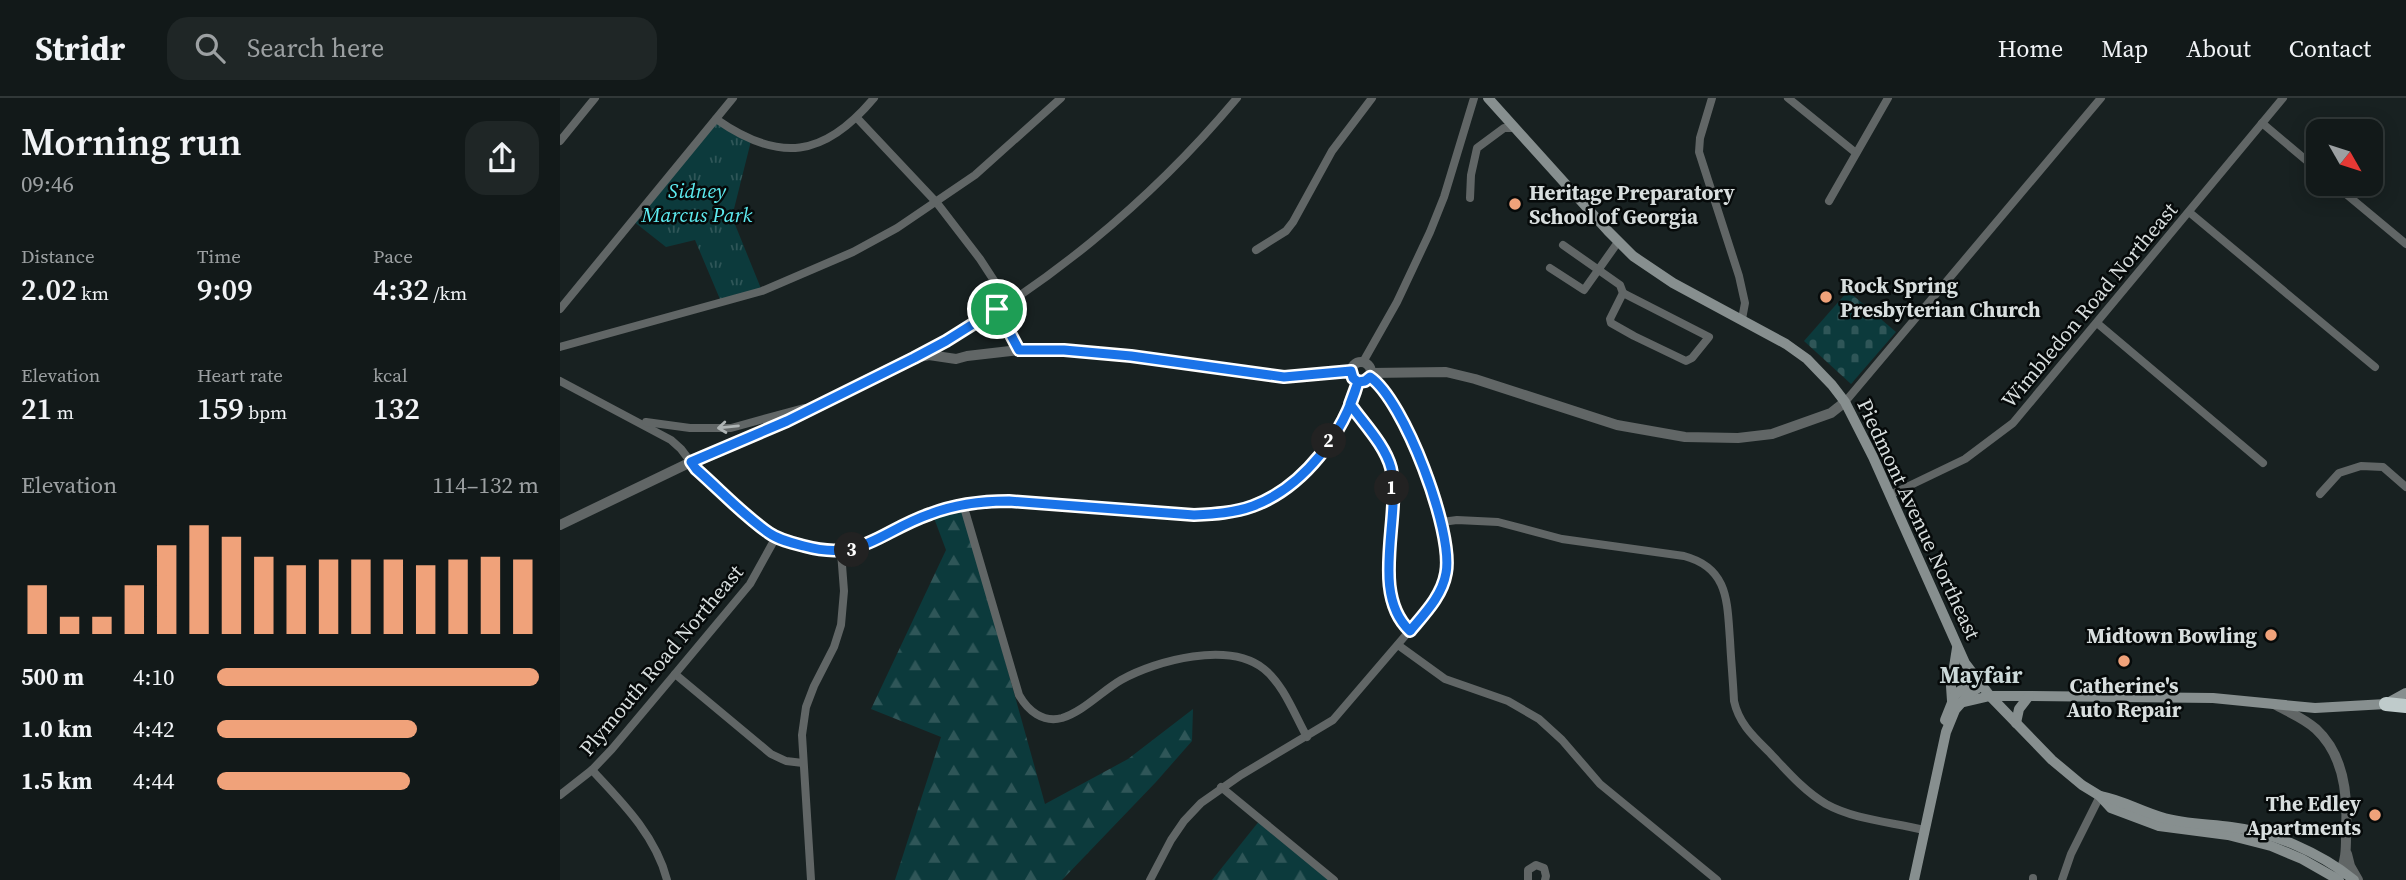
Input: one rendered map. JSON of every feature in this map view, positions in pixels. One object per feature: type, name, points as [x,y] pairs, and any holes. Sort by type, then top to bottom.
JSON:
[{"type":"highway","points":[[2386,704],[2406,706]]},
{"type":"main road","name":"Piedmont Avenue Northeast","points":[[1488,98],[1618,242],[1657,273],[1798,352],[1824,376],[1845,402],[1890,495],[1957,648],[1990,696],[2064,771],[2100,796],[2111,808],[2159,826],[2228,835],[2271,846],[2339,876],[2356,880]]},
{"type":"main road","points":[[1956,702],[1951,686],[1957,648]]},
{"type":"main road","points":[[1914,880],[1946,733],[1944,724],[1956,702],[1958,691],[1978,682]]},
{"type":"main road","points":[[1956,702],[1990,696],[2213,698],[2309,708],[2386,704],[2406,693]]},
{"type":"main road","points":[[2016,723],[2019,709],[2029,696]]},
{"type":"street","points":[[560,141],[595,98]]},
{"type":"street","points":[[560,309],[733,98]]},
{"type":"street","points":[[716,118],[751,141],[787,148],[805,146],[825,141],[842,131],[874,98]]},
{"type":"street","points":[[560,347],[762,291],[853,252],[937,202],[991,163],[1061,98]]},
{"type":"street","points":[[560,525],[691,462],[787,421],[946,341],[997,309],[1078,252],[1138,201],[1197,144],[1237,98]]},
{"type":"street","points":[[1256,250],[1286,231],[1293,222],[1332,151],[1372,98]]},
{"type":"street","points":[[1363,362],[1397,302],[1430,232],[1444,197],[1474,98]]},
{"type":"street","points":[[1712,98],[1700,138],[1699,152],[1739,276],[1745,303],[1742,319]]},
{"type":"street","points":[[1788,98],[1856,153]]},
{"type":"street","points":[[1829,201],[1888,98]]},
{"type":"street","points":[[1150,880],[1184,821],[1201,803],[1221,787],[1333,720],[1434,601],[1444,580],[1448,556],[1442,522],[1429,481],[1405,428],[1383,388],[1371,375],[1370,366],[1363,362],[1356,363],[1351,371],[1358,382],[1365,381],[1371,375],[1446,372],[1651,433],[1738,438],[1772,434],[1831,413],[1845,402],[2101,98]]},
{"type":"street","name":"Wimbledon Road Northeast","points":[[1890,495],[1965,459],[2000,435],[2025,410],[2283,98]]},
{"type":"street","points":[[857,118],[937,202],[1008,302]]},
{"type":"street","points":[[2262,123],[2306,160]]},
{"type":"street","points":[[1470,198],[1471,175],[1477,148],[1504,128],[1515,128]]},
{"type":"street","points":[[2348,196],[2406,244]]},
{"type":"street","points":[[2189,212],[2375,367]]},
{"type":"street","points":[[1550,268],[1584,290],[1618,242]]},
{"type":"street","points":[[1563,245],[1620,285],[1623,293],[1709,337],[1692,358],[1686,360],[1634,336],[1611,323],[1610,319],[1623,293]]},
{"type":"street","points":[[997,309],[1019,350]]},
{"type":"street","points":[[2097,323],[2263,463]]},
{"type":"street","points":[[946,341],[951,353],[967,356]]},
{"type":"street","points":[[914,358],[929,355],[956,359],[1019,350],[1064,350],[1131,356],[1284,377],[1351,371]]},
{"type":"street","points":[[560,381],[671,440],[706,479],[776,537],[808,548],[842,552],[873,542],[927,515],[963,504],[1009,501],[1194,515],[1239,510],[1272,497],[1301,475],[1329,442],[1350,404],[1358,382]]},
{"type":"street","points":[[627,416],[664,426],[710,429],[735,427],[817,404]]},
{"type":"street","points":[[1350,404],[1386,455],[1390,466],[1393,503],[1388,556],[1389,578],[1401,620],[1410,631]]},
{"type":"street","points":[[2320,494],[2339,473],[2361,466],[2383,467],[2406,487]]},
{"type":"street","points":[[963,504],[1019,695],[1024,705],[1033,713],[1047,718],[1062,718],[1120,681],[1147,668],[1189,657],[1232,656],[1253,662],[1271,675],[1307,737]]},
{"type":"street","points":[[1442,522],[1498,522],[1562,539],[1684,556],[1703,563],[1718,577],[1726,594],[1734,701],[1738,716],[1747,729],[1804,788],[1826,804],[1852,815],[1924,830]]},
{"type":"street","name":"Plymouth Road Northeast","points":[[560,795],[592,770],[675,674],[750,584],[776,537]]},
{"type":"street","points":[[811,880],[802,735],[806,707],[834,647],[841,625],[844,591],[842,552]]},
{"type":"street","points":[[1398,645],[1445,679],[1507,701],[1539,719],[1563,740],[1600,784],[1717,880]]},
{"type":"street","points":[[675,674],[772,754],[786,761],[803,763]]},
{"type":"street","points":[[2273,704],[2312,726],[2334,755],[2344,784],[2347,813],[2345,863],[2339,876]]},
{"type":"street","points":[[2309,708],[2312,726]]},
{"type":"street","points":[[592,770],[644,831],[660,856],[667,880]]},
{"type":"street","points":[[1221,787],[1334,880]]},
{"type":"street","points":[[2062,880],[2071,854],[2100,796]]},
{"type":"street","points":[[2346,847],[2356,880]]},
{"type":"street","points":[[1528,880],[1528,870],[1536,865],[1546,872],[1545,880]]},
{"type":"green space","name":"Sidney Marcus Park","points":[[716,119],[751,141],[732,217],[762,291],[722,304],[695,240],[666,247],[633,221]]},
{"type":"green space","points":[[1848,291],[1896,332],[1851,384],[1804,341]]},
{"type":"green space","points":[[962,506],[1045,804],[1128,759],[1193,709],[1192,741],[1062,880],[895,880],[941,737],[871,709],[946,550],[934,518]]},
{"type":"green space","points":[[1260,820],[1336,880],[1212,880]]},
{"type":"place","name":"Heritage Preparatory School of Georgia","points":[[1515,204]]},
{"type":"place","name":"Rock Spring Presbyterian Church","points":[[1826,297]]},
{"type":"place","name":"Midtown Bowling","points":[[2271,635]]},
{"type":"place","name":"Catherine's Auto Repair","points":[[2124,661]]},
{"type":"place","name":"The Edley Apartments","points":[[2375,815]]},
{"type":"district","name":"Mayfair","points":[[1981,675]]},
{"type":"route","points":[[997,309],[914,358],[787,421],[691,462],[769,533],[792,543],[824,551],[846,552],[873,542],[927,515],[963,504],[986,501],[1194,515],[1217,514],[1255,505],[1286,488],[1301,475],[1329,442],[1345,416],[1358,382],[1370,377],[1383,388],[1405,428],[1429,481],[1442,522],[1448,556],[1447,569],[1434,601],[1410,631],[1404,625],[1389,578],[1392,474],[1386,455],[1350,404],[1358,382],[1351,371],[1284,377],[1131,356],[1064,350],[1019,350],[997,309]]}]
